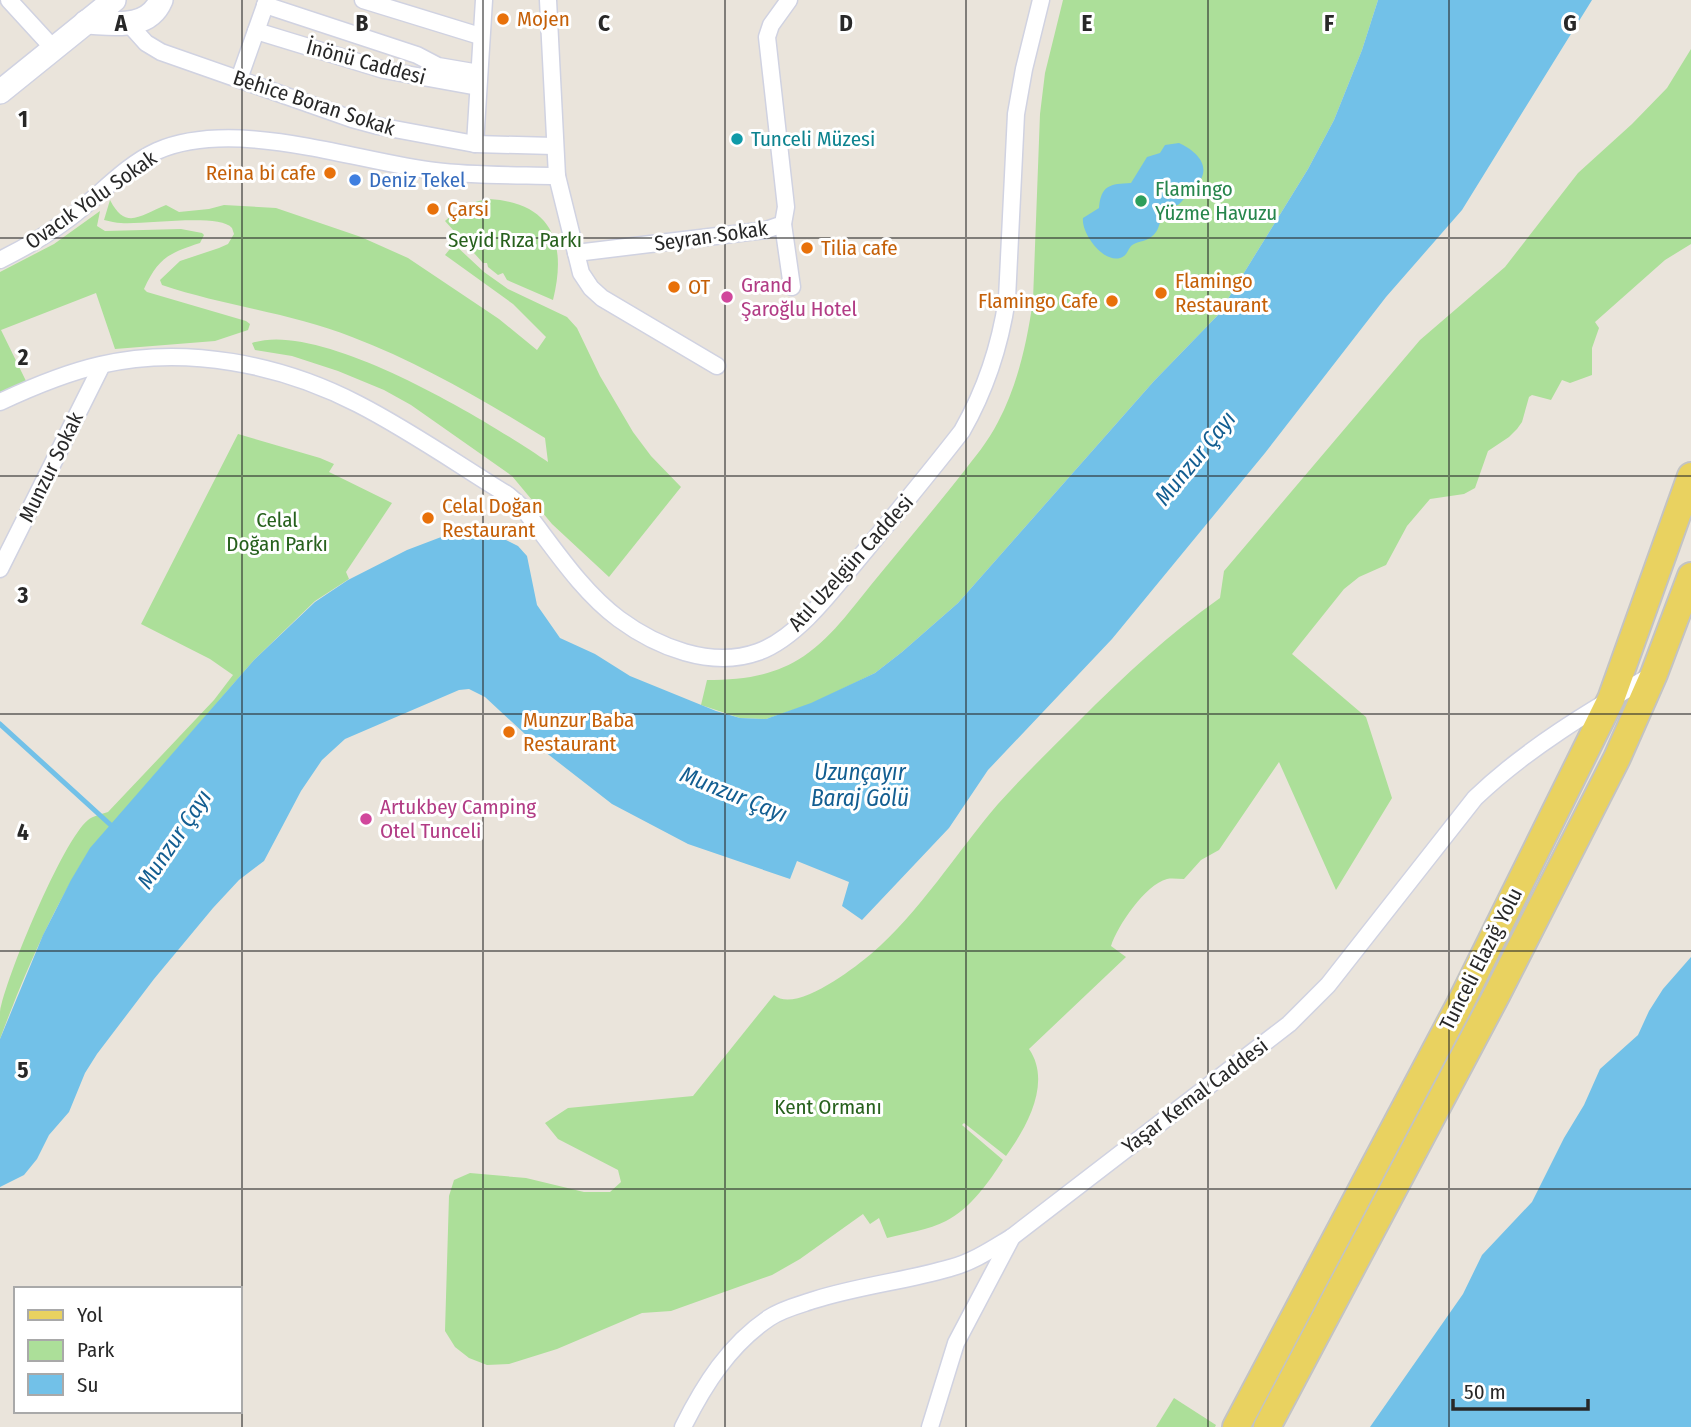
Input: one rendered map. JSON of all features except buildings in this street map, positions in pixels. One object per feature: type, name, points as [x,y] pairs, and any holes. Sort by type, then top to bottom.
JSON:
[{"type":"main road","points":[[0,92],[114,0]]},
{"type":"main road","points":[[86,22],[129,24],[146,17],[158,7],[161,0]]},
{"type":"main road","name":"Tunceli Elazığ Yolu","points":[[1236,1427],[1460,1004],[1611,699],[1691,476]]},
{"type":"main road","name":"Tunceli Elazığ Yolu","points":[[1267,1427],[1333,1307],[1618,758],[1654,674],[1691,576]]},
{"type":"street","points":[[9,0],[53,48]]},
{"type":"street","points":[[363,0],[480,37]]},
{"type":"street","points":[[475,144],[484,0]]},
{"type":"street","points":[[548,0],[557,176],[581,273],[602,298],[717,366]]},
{"type":"street","name":"Seyran Sokak","points":[[576,254],[766,230],[783,223],[786,207],[767,37],[771,25],[789,0]]},
{"type":"street","name":"Atıl Uzelgün Caddesi","points":[[0,402],[33,387],[102,365],[176,358],[215,359],[271,371],[358,404],[508,495],[522,507],[599,602],[619,619],[655,642],[681,652],[710,657],[737,657],[758,653],[794,630],[832,591],[955,440],[975,409],[999,343],[1004,319],[1016,114],[1041,0]]},
{"type":"street","points":[[239,79],[266,2]]},
{"type":"street","name":"İnönü Caddesi","points":[[266,2],[417,55],[438,66],[478,80]]},
{"type":"street","name":"Behice Boran Sokak","points":[[129,24],[146,43],[161,52],[352,120],[475,144],[554,146]]},
{"type":"street","name":"İnönü Caddesi","points":[[256,31],[384,70],[478,80]]},
{"type":"street","name":"Ovacık Yolu Sokak","points":[[0,260],[65,222],[142,159],[160,150],[197,141],[243,139],[270,142],[435,171],[557,176]]},
{"type":"street","points":[[783,223],[792,287]]},
{"type":"street","name":"Munzur Sokak","points":[[0,569],[102,365]]},
{"type":"street","name":"Yaşar Kemal Caddesi","points":[[683,1427],[701,1391],[722,1362],[770,1317],[794,1306],[841,1292],[950,1268],[978,1258],[1012,1237],[1289,1024],[1328,985],[1475,798],[1506,770],[1611,699],[1654,674]]},
{"type":"street","points":[[930,1427],[956,1343],[1012,1237]]},
{"type":"green space","points":[[1063,0],[1378,0],[1362,50],[1334,120],[1308,169],[1218,315],[1154,381],[958,603],[875,673],[811,704],[766,719],[740,718],[701,705],[707,680],[746,678],[770,672],[793,663],[825,639],[951,487],[998,422],[1016,378],[1031,316],[1040,114],[1045,73]]},
{"type":"green space","name":"Kent Ormanı","points":[[1691,49],[1691,244],[1665,260],[1595,322],[1599,328],[1592,348],[1592,375],[1570,383],[1562,380],[1551,400],[1532,395],[1529,397],[1522,422],[1517,429],[1488,451],[1475,488],[1464,494],[1430,499],[1407,526],[1386,565],[1359,577],[1344,589],[1292,654],[1366,717],[1392,798],[1336,890],[1279,762],[1219,850],[1201,860],[1184,879],[1167,879],[1141,897],[1126,917],[1111,946],[1126,957],[1029,1049],[1038,1076],[1034,1104],[1022,1132],[1006,1156],[964,1123],[962,1125],[1003,1160],[978,1194],[955,1216],[932,1227],[887,1238],[879,1218],[870,1224],[863,1214],[800,1259],[772,1275],[671,1311],[642,1313],[557,1349],[509,1364],[487,1365],[469,1358],[455,1347],[445,1331],[449,1196],[454,1180],[470,1173],[526,1178],[584,1192],[610,1192],[621,1182],[618,1170],[558,1139],[545,1123],[568,1108],[693,1096],[774,995],[783,999],[795,999],[824,987],[889,938],[937,882],[982,823],[1028,772],[1130,672],[1220,598],[1224,571],[1420,340],[1505,267],[1578,173],[1667,88]]},
{"type":"green space","name":"Seyid Rıza Parkı","points":[[489,199],[511,202],[528,209],[541,218],[550,230],[556,244],[558,261],[553,300],[507,280],[503,273],[498,275],[487,263],[483,263],[445,221],[466,206]]},
{"type":"green space","points":[[110,200],[116,210],[128,218],[141,216],[166,205],[179,212],[224,205],[276,208],[361,237],[408,258],[499,319],[537,350],[546,337],[513,304],[445,255],[454,244],[484,272],[508,289],[567,317],[577,328],[600,376],[633,432],[651,456],[681,487],[609,577],[552,524],[512,476],[411,405],[384,390],[338,371],[292,356],[255,350],[252,343],[282,340],[319,346],[361,360],[447,400],[548,462],[545,438],[451,383],[352,337],[306,322],[162,285],[160,280],[180,261],[228,244],[234,234],[232,228],[212,221],[197,220],[119,223],[104,220]]},
{"type":"green space","points":[[100,211],[97,226],[105,231],[181,229],[202,233],[204,235],[200,243],[172,254],[160,263],[144,289],[246,321],[250,324],[248,330],[215,341],[115,349],[96,293],[1,330],[26,381],[0,394],[0,272],[54,244]]},
{"type":"green space","name":"Celal Doğan Parkı","points":[[238,434],[334,464],[329,472],[392,503],[346,572],[349,579],[315,601],[254,660],[89,851],[40,943],[0,1039],[0,1012],[12,971],[50,881],[77,833],[88,820],[108,812],[214,700],[233,675],[210,659],[141,624]]},
{"type":"green space","points":[[1174,1398],[1216,1425],[1215,1427],[1156,1427]]},
{"type":"water","name":"Uzunçayır Baraj Gölü","points":[[1378,0],[1592,0],[1462,210],[1386,297],[1265,453],[1112,639],[988,770],[949,828],[862,920],[842,906],[849,882],[797,861],[790,879],[688,844],[612,804],[540,748],[485,697],[469,689],[459,690],[345,739],[322,760],[301,791],[264,861],[239,880],[154,979],[97,1054],[85,1073],[69,1112],[49,1135],[37,1159],[24,1175],[0,1187],[0,1039],[43,935],[71,880],[90,848],[254,660],[315,602],[348,580],[407,550],[457,531],[464,536],[482,531],[518,546],[527,556],[537,605],[560,638],[595,654],[630,676],[716,711],[740,718],[766,719],[811,703],[875,673],[958,603],[1154,381],[1218,315],[1308,169],[1334,120],[1362,50]]},
{"type":"water","name":"Flamingo Yüzme Havuzu","points":[[1179,143],[1198,157],[1203,167],[1201,179],[1189,189],[1178,205],[1170,205],[1166,209],[1155,234],[1133,244],[1126,255],[1120,258],[1107,256],[1089,239],[1083,218],[1099,208],[1104,190],[1117,184],[1131,183],[1147,157],[1160,153],[1165,145]]},
{"type":"water","points":[[1691,957],[1691,1427],[1370,1427],[1463,1294],[1482,1255],[1532,1202],[1584,1105],[1600,1069],[1638,1035],[1663,989]]},
{"type":"waterway","points":[[0,724],[114,828]]},
{"type":"place","name":"Mojen","points":[[503,19]]},
{"type":"place","name":"Tunceli Müzesi","points":[[737,139]]},
{"type":"place","name":"Reina bi cafe","points":[[330,173]]},
{"type":"place","name":"Deniz Tekel","points":[[355,180]]},
{"type":"place","name":"Flamingo Yüzme Havuzu","points":[[1141,201]]},
{"type":"place","name":"Çarsi","points":[[433,209]]},
{"type":"place","name":"Tilia cafe","points":[[807,248]]},
{"type":"place","name":"OT","points":[[674,287]]},
{"type":"place","name":"Flamingo Restaurant","points":[[1161,293]]},
{"type":"place","name":"Grand Şaroğlu Hotel","points":[[727,297]]},
{"type":"place","name":"Flamingo Cafe","points":[[1112,301]]},
{"type":"place","name":"Celal Doğan Restaurant","points":[[428,518]]},
{"type":"place","name":"Munzur Baba Restaurant","points":[[509,732]]},
{"type":"place","name":"Artukbey Camping Otel Tunceli","points":[[366,819]]},
{"type":"water label","name":"Munzur Çayı","points":[[1195,458]]},
{"type":"water label","name":"Munzur Çayı","points":[[734,794]]},
{"type":"water label","name":"Munzur Çayı","points":[[174,839]]}]
